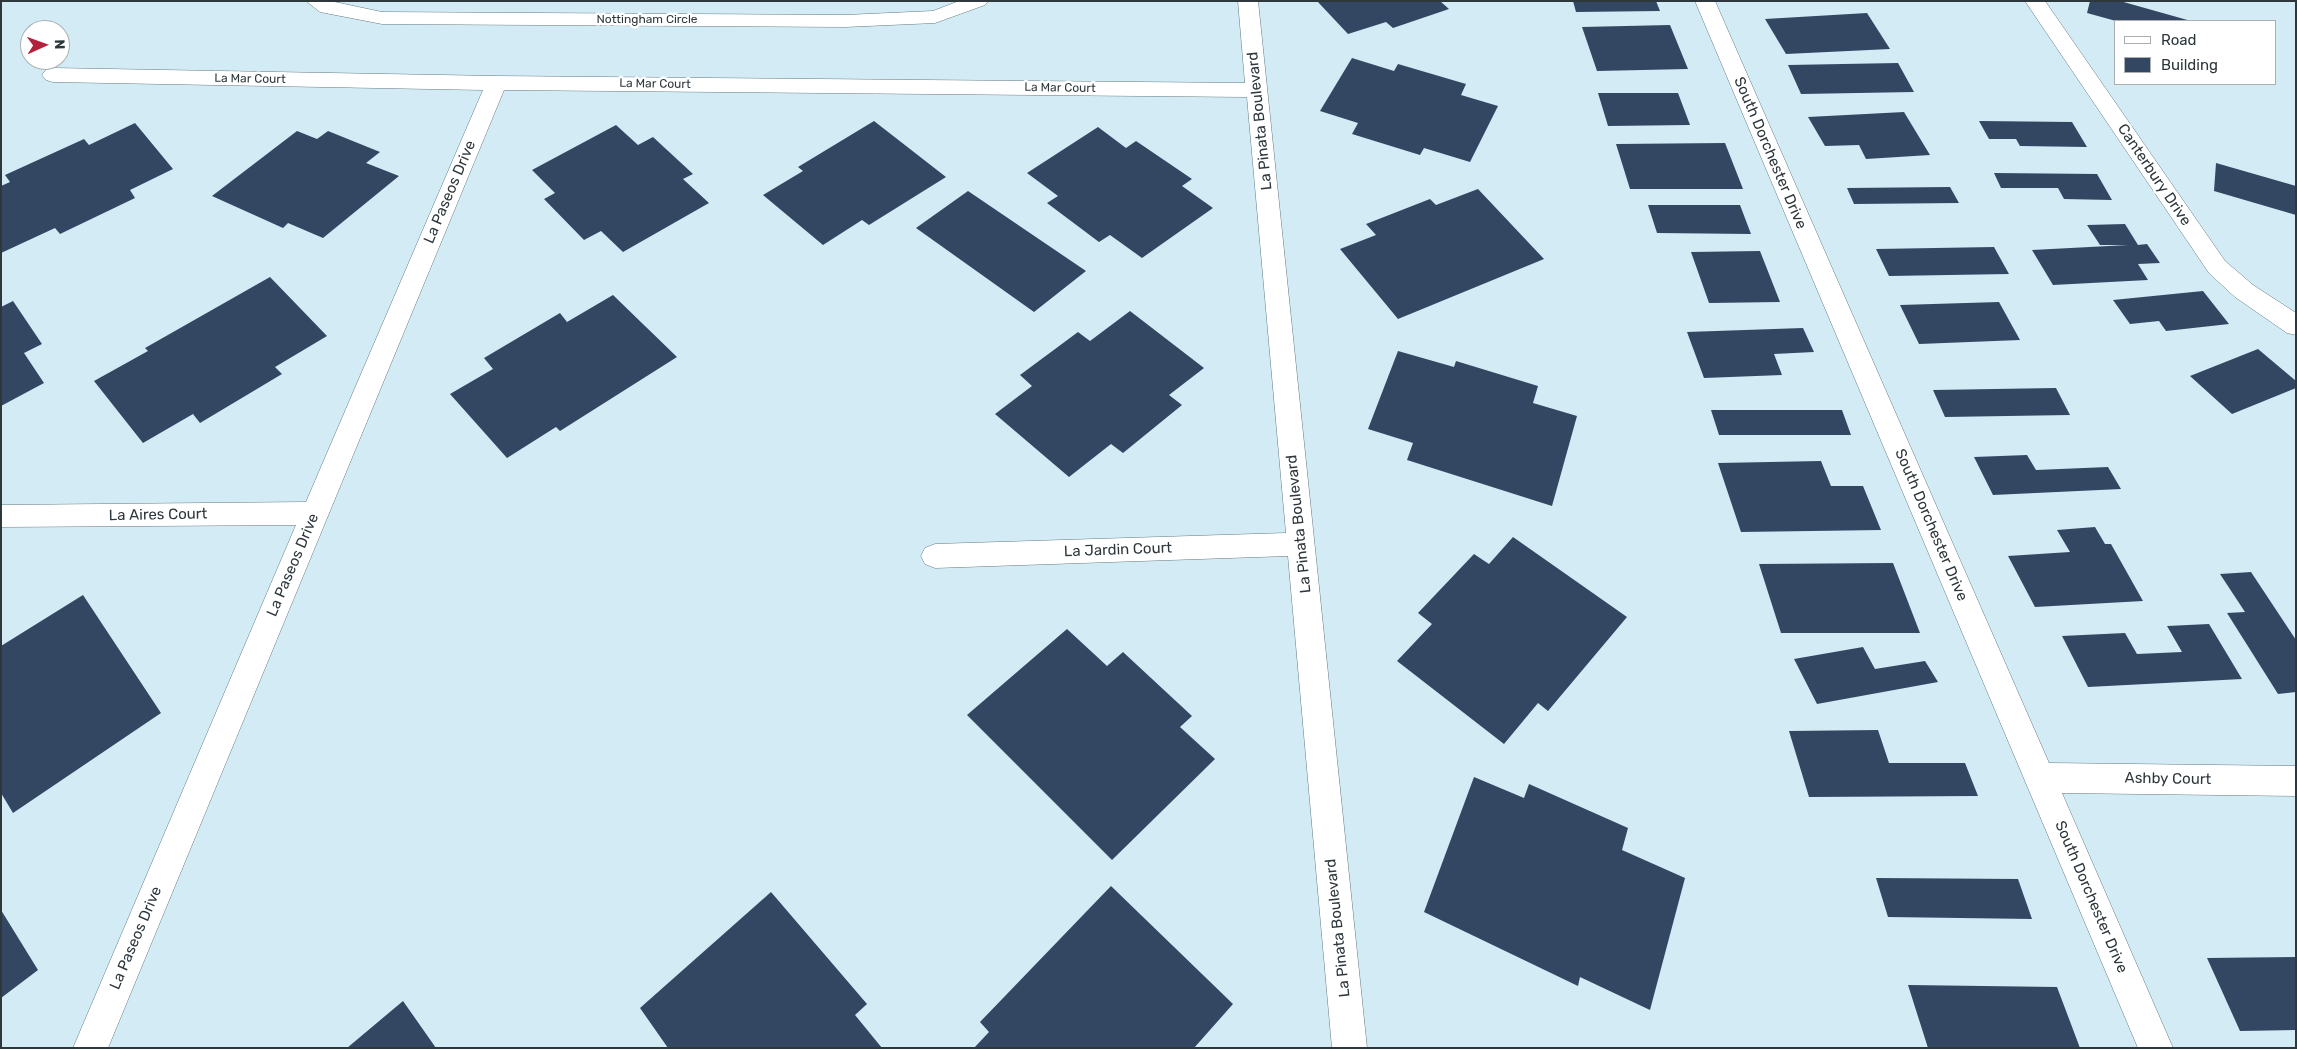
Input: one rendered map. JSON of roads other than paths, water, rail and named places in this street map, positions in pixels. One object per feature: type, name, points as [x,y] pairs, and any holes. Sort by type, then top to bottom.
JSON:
[{"type":"street","name":"Nottingham Circle","points":[[316,1],[326,8],[382,18],[845,21],[935,17],[978,1]]},
{"type":"street","name":"La Pinata Boulevard","points":[[1248,1],[1350,1048]]},
{"type":"street","name":"South Dorchester Drive","points":[[1705,1],[2156,1048]]},
{"type":"street","name":"Canterbury Drive","points":[[2035,1],[2217,267],[2244,291],[2296,326]]},
{"type":"street","name":"La Mar Court","points":[[53,75],[496,83],[1257,90]]},
{"type":"street","name":"La Paseos Drive","points":[[90,1048],[496,83]]},
{"type":"street","name":"La Aires Court","points":[[1,516],[315,513]]},
{"type":"street","name":"La Jardin Court","points":[[935,556],[1301,544]]},
{"type":"street","name":"Ashby Court","points":[[2039,778],[2296,781]]}]
